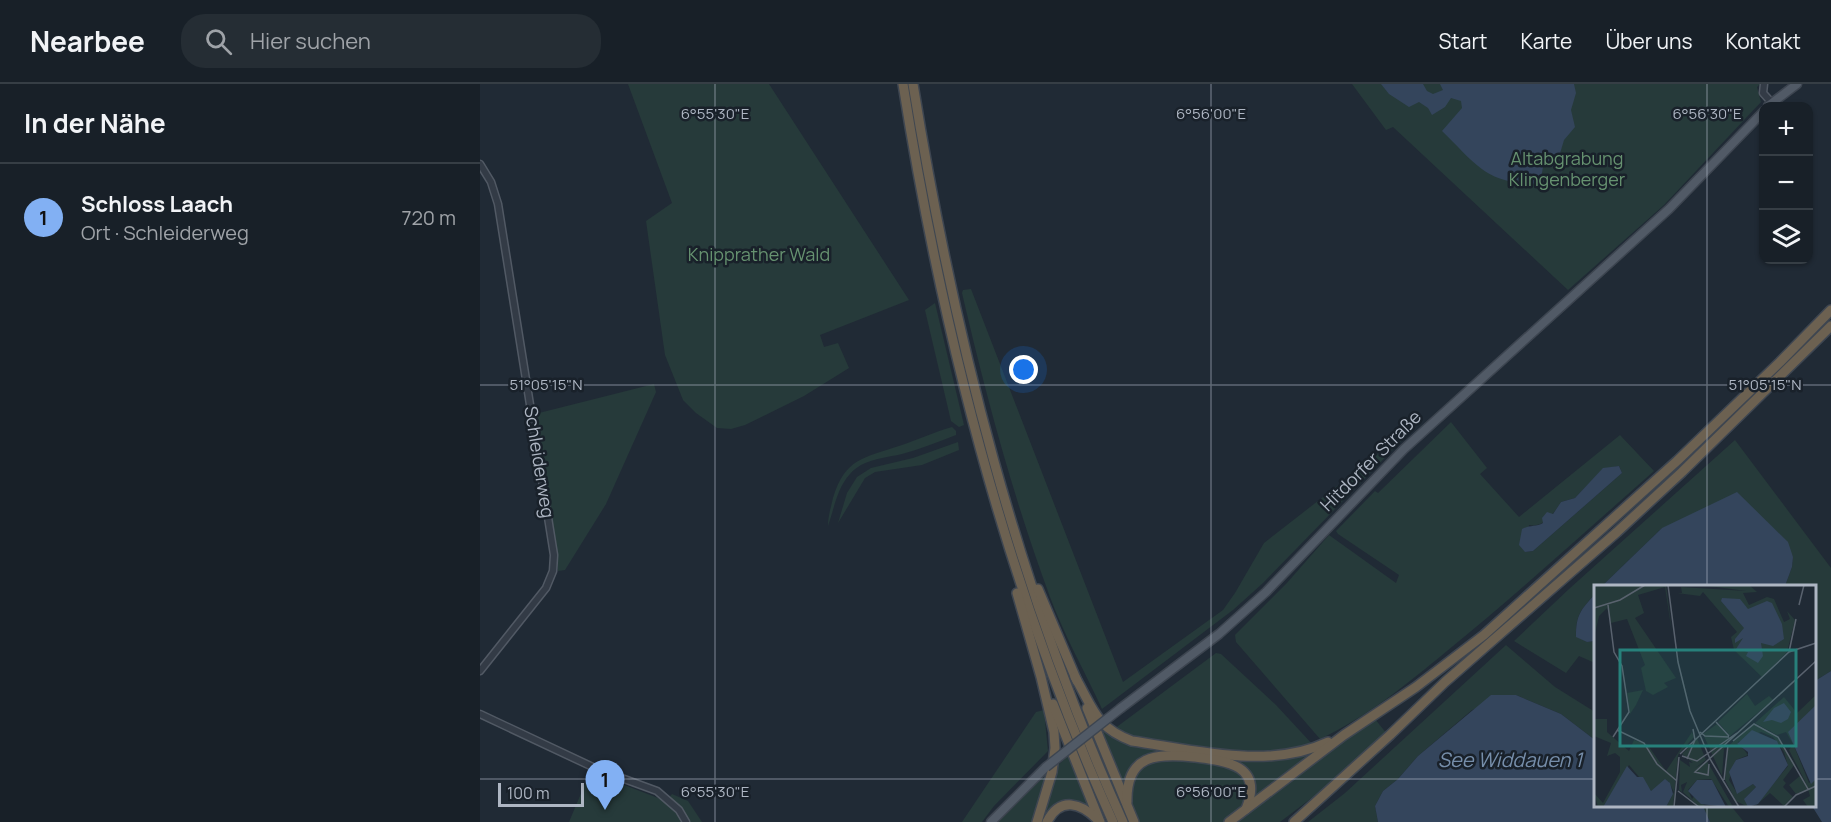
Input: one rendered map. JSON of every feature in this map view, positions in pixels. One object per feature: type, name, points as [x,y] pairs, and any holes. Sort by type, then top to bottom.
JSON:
[{"type":"highway","points":[[903,84],[936,267],[976,437],[994,501],[1031,616],[1071,722],[1113,822]]},
{"type":"highway","points":[[913,84],[928,180],[961,334],[986,436],[1040,613],[1079,719],[1123,822]]},
{"type":"highway","points":[[1229,822],[1344,735],[1416,687],[1536,590],[1685,454],[1831,310]]},
{"type":"highway","points":[[1294,822],[1445,682],[1617,532],[1831,326]]},
{"type":"highway","points":[[994,501],[996,523],[1041,677],[1054,732],[1055,748],[1048,789],[1037,822]]},
{"type":"highway","points":[[1019,548],[1030,568],[1134,822]]},
{"type":"highway","points":[[1041,677],[1100,822]]},
{"type":"highway","points":[[1075,677],[1105,728],[1117,736],[1132,741],[1264,757],[1310,750],[1344,735]]},
{"type":"highway","points":[[1127,807],[1128,784],[1138,765],[1154,755],[1170,754],[1225,761],[1245,772],[1250,782],[1250,797],[1246,809]]},
{"type":"highway","points":[[1285,822],[1325,792]]},
{"type":"highway","points":[[1047,822],[1055,811],[1069,805],[1085,809],[1100,822]]},
{"type":"main road","points":[[1772,102],[1797,84]]},
{"type":"main road","name":"Hitdorfer Straße","points":[[991,822],[1046,767],[1219,634],[1266,592],[1404,449],[1669,209],[1759,116]]},
{"type":"street","points":[[1764,84],[1763,93],[1772,102]]},
{"type":"street","name":"Schleiderweg","points":[[480,164],[491,182],[498,204],[554,555],[553,571],[546,588],[480,670]]},
{"type":"street","points":[[480,714],[604,772],[657,791],[679,810],[686,822]]},
{"type":"green space","name":"Knipprather Wald","points":[[628,84],[769,84],[909,300],[820,335],[824,347],[838,343],[849,368],[804,396],[745,425],[731,429],[717,428],[696,413],[683,400],[665,355],[646,221],[672,203]]},
{"type":"green space","name":"Altabgrabung Klingenberger","points":[[1352,84],[1760,84],[1757,87],[1761,102],[1664,205],[1568,290],[1393,127],[1386,130]]},
{"type":"green space","points":[[971,289],[1123,682],[1223,610],[1264,543],[1405,433],[1407,435],[1263,583],[1233,610],[1102,709],[1056,611],[1012,484],[962,293],[963,290]]},
{"type":"green space","points":[[935,303],[964,425],[959,427],[951,421],[925,310]]},
{"type":"green space","points":[[654,384],[656,392],[606,504],[565,570],[558,571],[557,550],[535,414]]},
{"type":"green space","points":[[1451,422],[1487,468],[1480,474],[1519,517],[1620,435],[1654,471],[1500,607],[1417,676],[1354,721],[1320,739],[1236,642],[1235,635],[1286,584],[1329,535],[1396,583],[1399,575],[1336,531],[1375,491],[1378,493]],"holes":[[[1619,466],[1622,473],[1533,551],[1525,552],[1529,525],[1544,522],[1561,502],[1575,498],[1603,469]]]},
{"type":"green space","points":[[952,427],[956,435],[909,452],[867,462],[855,469],[842,486],[828,526],[833,498],[843,475],[850,467],[866,457]]},
{"type":"green space","points":[[1735,440],[1831,568],[1831,671],[1816,680],[1816,585],[1785,585],[1792,567],[1793,556],[1662,528],[1603,585],[1594,585],[1594,595],[1580,613],[1576,636],[1587,642],[1594,641],[1594,663],[1579,656],[1566,673],[1514,641]]},
{"type":"green space","points":[[958,442],[959,450],[922,465],[875,472],[865,478],[838,523],[847,493],[857,477],[871,468],[913,458]]},
{"type":"green space","points":[[1506,645],[1555,687],[1594,711],[1594,739],[1561,714],[1516,695],[1472,710],[1418,756],[1398,779],[1383,791],[1375,806],[1378,822],[1308,822],[1345,793]]},
{"type":"green space","points":[[1216,653],[1221,654],[1276,705],[1314,746],[1254,754],[1148,742],[1114,729]]},
{"type":"green space","points":[[1044,710],[1048,751],[994,806],[982,822],[962,822],[1036,712]]},
{"type":"green space","points":[[1375,719],[1387,734],[1280,822],[1236,822],[1342,741]]},
{"type":"green space","points":[[1103,729],[1116,738],[1275,759],[1296,757],[1317,750],[1252,800],[1239,765],[1151,755],[1125,790],[1099,732]]},
{"type":"green space","points":[[1068,756],[1090,809],[1074,803],[1044,822],[1040,822],[1056,767]]},
{"type":"green space","points":[[1171,758],[1226,764],[1244,775],[1249,795],[1241,809],[1224,822],[1139,822],[1131,790],[1134,775],[1139,768],[1149,762]]},
{"type":"green space","points":[[1051,771],[1035,822],[998,822],[1024,795]]},
{"type":"green space","points":[[590,772],[666,801],[672,794],[688,801],[702,822],[569,822]]},
{"type":"green space","points":[[1703,807],[1732,807],[1744,822],[1710,822]]},
{"type":"water","name":"Altabgrabung Klingenberger","points":[[1381,84],[1423,84],[1427,91],[1433,94],[1443,90],[1440,84],[1574,84],[1576,93],[1571,110],[1575,127],[1564,140],[1556,167],[1543,167],[1540,184],[1507,181],[1484,171],[1442,131],[1462,108],[1461,101],[1451,98],[1445,107],[1432,115],[1428,108],[1419,102],[1409,107],[1389,94]]},
{"type":"water","points":[[1619,466],[1622,473],[1533,551],[1525,552],[1519,545],[1522,529],[1543,523],[1542,518],[1547,512],[1553,514],[1561,502],[1575,498],[1603,468]]},
{"type":"water","points":[[1737,492],[1788,542],[1793,557],[1785,585],[1603,585],[1662,528]]},
{"type":"water","points":[[1594,595],[1594,641],[1587,642],[1576,637],[1578,618]]},
{"type":"water","points":[[1831,671],[1831,822],[1822,822],[1813,807],[1816,807],[1816,680]]},
{"type":"water","name":"See Widdauen 1","points":[[1491,695],[1516,695],[1561,714],[1594,739],[1594,807],[1703,807],[1710,822],[1378,822],[1375,806],[1383,791],[1398,779],[1418,756]]},
{"type":"place","name":"Schloss Laach","points":[[605,810]]}]
